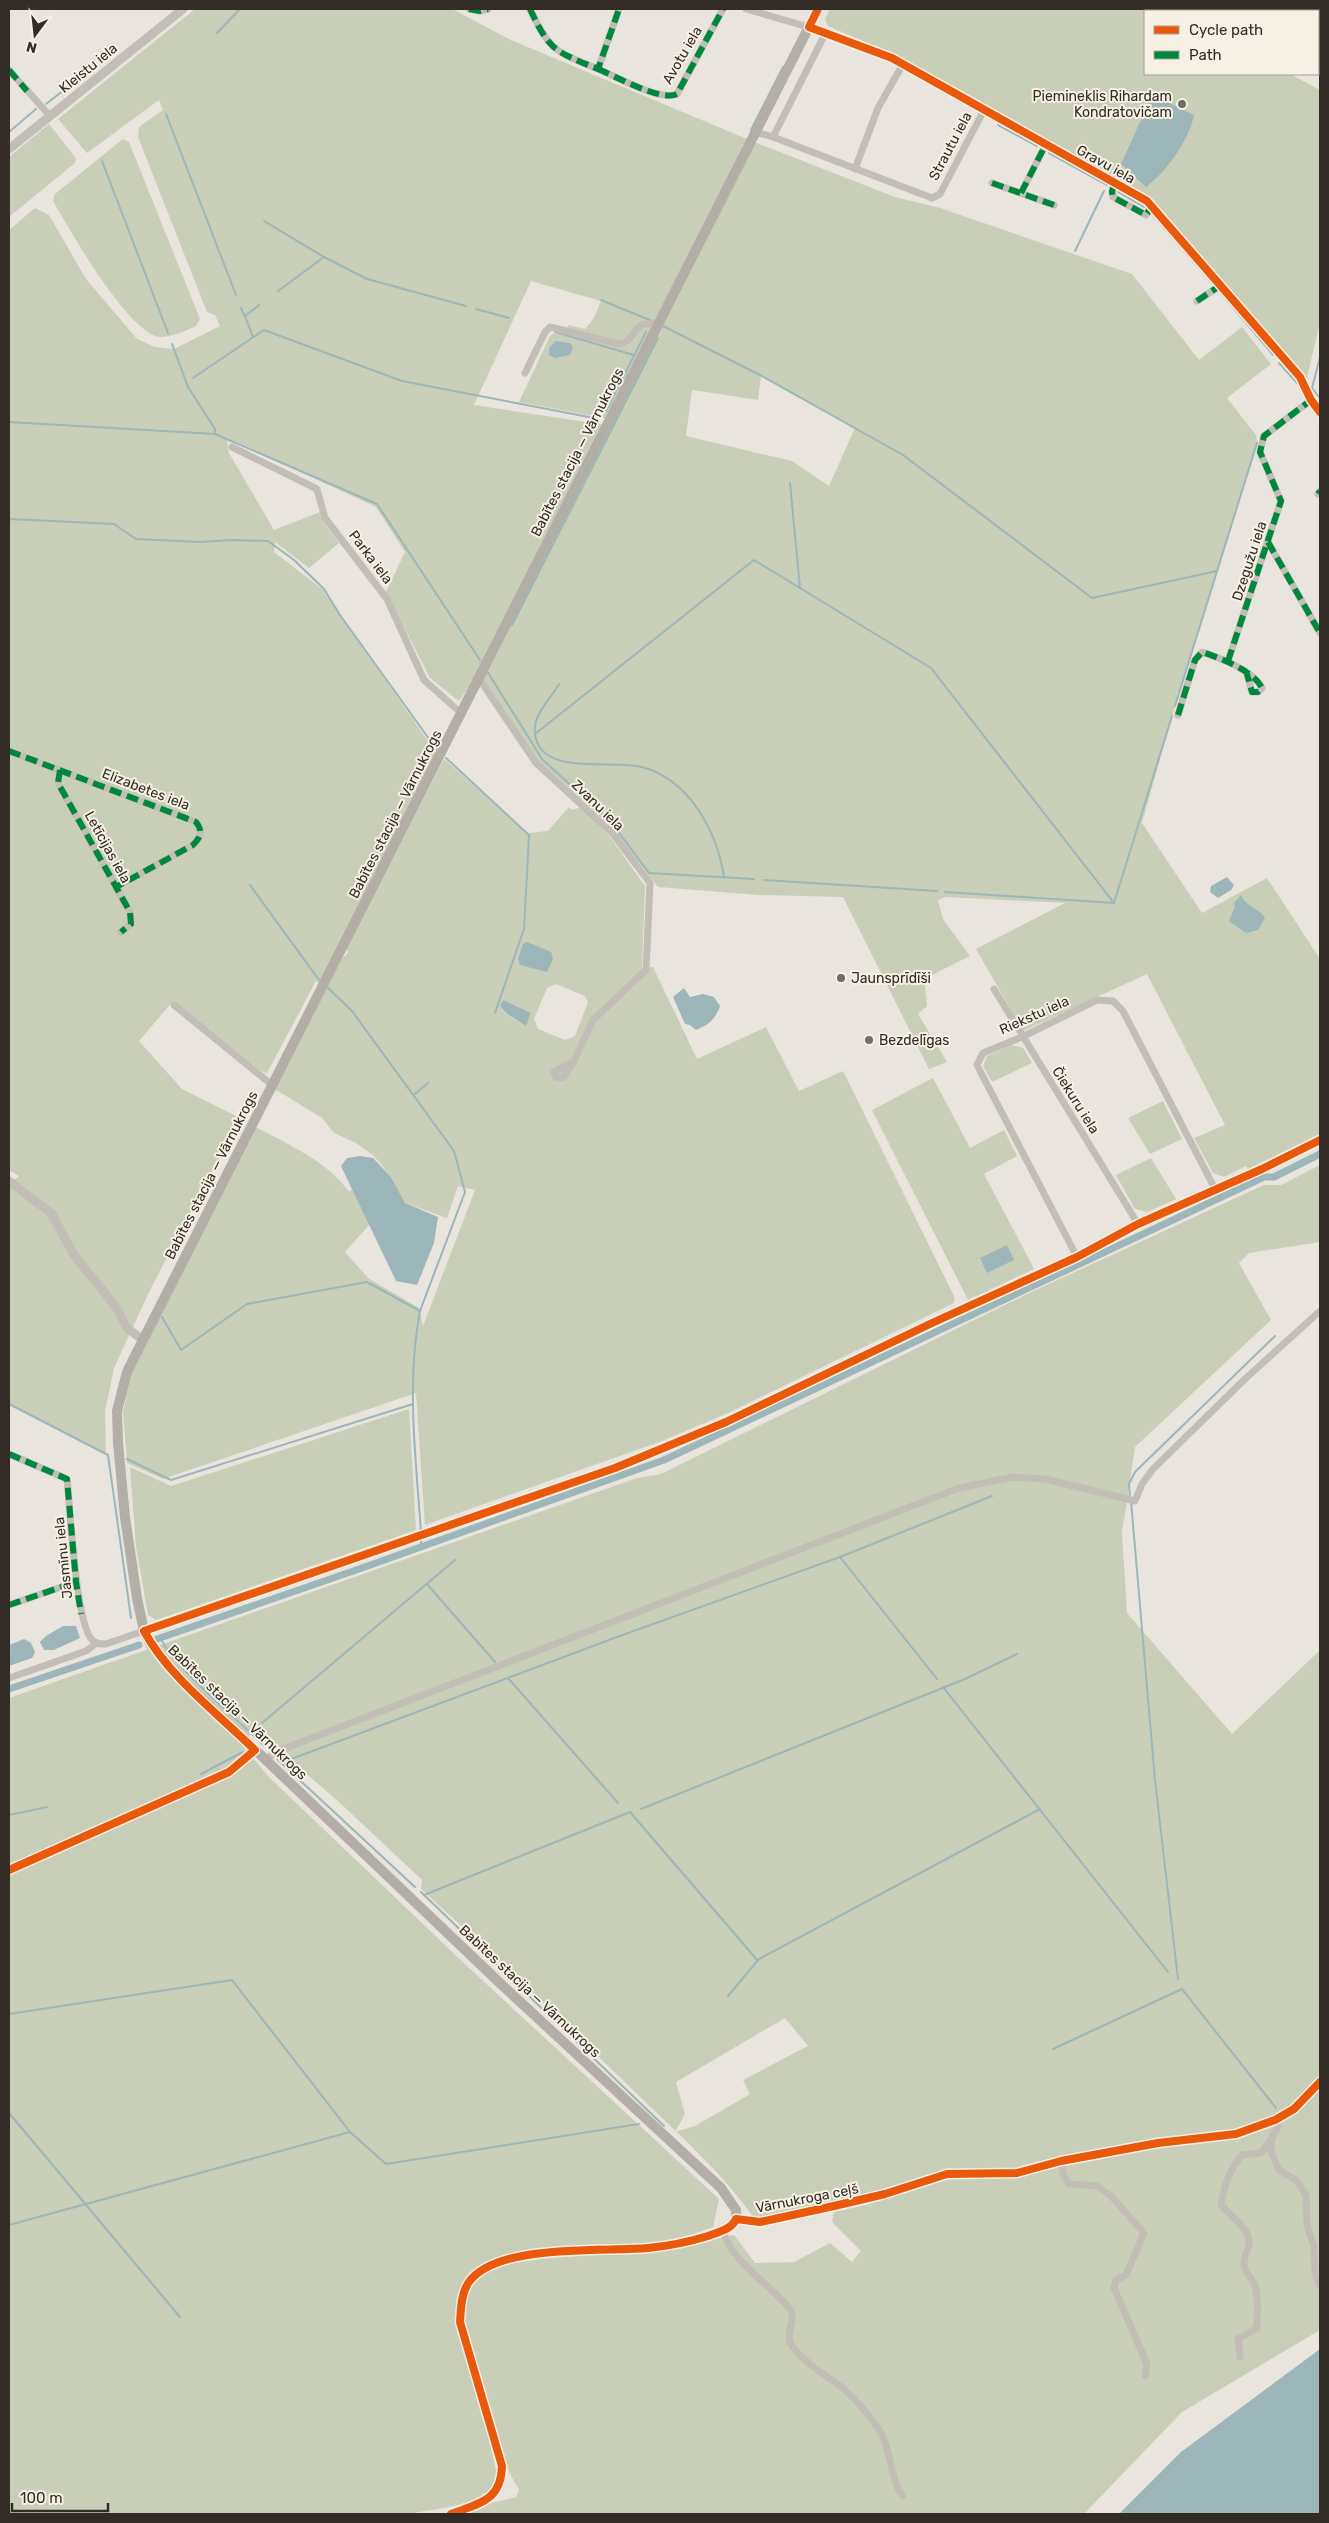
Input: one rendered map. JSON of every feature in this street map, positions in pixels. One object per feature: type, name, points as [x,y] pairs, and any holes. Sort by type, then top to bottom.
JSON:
[{"type":"main road","name":"Babītes stacija — Vārnukrogs","points":[[736,2219],[736,2210],[721,2188],[502,1986],[255,1750],[167,1664],[151,1644],[144,1630],[137,1598],[126,1517],[118,1427],[121,1393],[143,1340],[818,9]]},
{"type":"main road","points":[[452,2514],[486,2499],[497,2491],[502,2481],[502,2466],[460,2322],[462,2299],[468,2283],[476,2274],[503,2260],[532,2254],[648,2248],[693,2241],[723,2231],[736,2219]]},
{"type":"street","name":"Kleistu iela","points":[[9,149],[183,9]]},
{"type":"street","points":[[469,9],[488,9]]},
{"type":"street","name":"Avotu iela","points":[[530,9],[542,35],[558,52],[660,95],[672,96],[677,94],[723,9]]},
{"type":"street","points":[[598,69],[619,9]]},
{"type":"street","name":"Gravu iela","points":[[746,9],[826,32],[903,64],[1152,206],[1300,377],[1311,400],[1320,412]]},
{"type":"street","points":[[773,136],[826,32]]},
{"type":"street","points":[[855,170],[878,108],[903,64]]},
{"type":"street","points":[[9,70],[50,116]]},
{"type":"street","name":"Strautu iela","points":[[755,132],[773,136],[855,170],[932,198],[937,197],[984,110]]},
{"type":"street","points":[[1021,193],[1046,144]]},
{"type":"street","points":[[992,183],[1054,205]]},
{"type":"street","points":[[1114,183],[1113,197],[1146,215],[1152,206]]},
{"type":"street","points":[[1197,301],[1221,285]]},
{"type":"street","points":[[526,373],[545,332],[550,327],[619,344],[627,341],[639,326],[648,323],[657,325]]},
{"type":"street","name":"Dzegužu iela","points":[[1228,661],[1281,501],[1260,452],[1264,436],[1311,400]]},
{"type":"street","name":"Parka iela","points":[[232,447],[317,489],[325,518],[387,599],[424,680],[462,714]]},
{"type":"street","points":[[1268,542],[1320,633]]},
{"type":"street","points":[[1178,715],[1196,660],[1202,652],[1228,661],[1247,674]]},
{"type":"street","name":"Zvanu iela","points":[[478,677],[536,763],[612,833],[650,883],[646,970],[593,1020],[574,1061]]},
{"type":"street","name":"Elizabetes iela","points":[[9,750],[196,822],[200,827],[199,839],[193,845],[116,887]]},
{"type":"street","name":"Letīcijas iela","points":[[60,770],[58,783],[132,918],[128,928],[121,932]]},
{"type":"street","name":"Čiekuru iela","points":[[994,989],[1138,1224]]},
{"type":"street","name":"Riekstu iela","points":[[1077,1257],[977,1065],[983,1053],[1022,1037],[1097,1000],[1112,1001],[1123,1011],[1215,1188]]},
{"type":"street","points":[[174,1005],[272,1085]]},
{"type":"street","points":[[9,1678],[86,1651],[97,1644],[106,1644],[615,1468],[726,1422],[932,1323],[1077,1257],[1138,1224],[1320,1140]]},
{"type":"street","points":[[9,1181],[51,1213],[74,1255],[116,1307],[127,1328],[143,1340]]},
{"type":"street","points":[[266,1759],[287,1748],[959,1488],[1012,1477],[1045,1479],[1135,1501],[1142,1484],[1153,1469],[1320,1311]]},
{"type":"street","name":"Jasmīnu iela","points":[[9,1454],[67,1479],[76,1582],[86,1631],[97,1644]]},
{"type":"street","points":[[9,1605],[76,1582]]},
{"type":"street","points":[[9,1870],[229,1772],[255,1750]]},
{"type":"street","name":"Vārnukroga ceļš","points":[[736,2219],[760,2222],[842,2205],[885,2194],[947,2174],[1009,2174],[1061,2161],[1158,2142],[1236,2134],[1275,2120],[1294,2109],[1320,2082]]},
{"type":"street","points":[[1240,2357],[1238,2339],[1258,2328],[1255,2288],[1244,2267],[1245,2257],[1249,2248],[1248,2236],[1240,2223],[1221,2204],[1224,2185],[1232,2167],[1242,2156],[1261,2153],[1278,2127],[1275,2120]]},
{"type":"street","points":[[1272,2138],[1272,2151],[1279,2170],[1296,2180],[1306,2195],[1307,2226],[1314,2246],[1315,2274],[1320,2286]]},
{"type":"street","points":[[1061,2161],[1063,2174],[1069,2184],[1097,2186],[1111,2196],[1144,2233],[1126,2275],[1116,2280],[1114,2288],[1147,2364],[1145,2376]]},
{"type":"street","points":[[723,2231],[727,2241],[748,2271],[763,2281],[791,2310],[793,2318],[788,2331],[792,2347],[805,2360],[842,2388],[879,2430],[885,2445],[890,2470],[897,2488],[903,2496]]},
{"type":"green space","points":[[195,9],[452,9],[511,40],[747,139],[895,197],[940,208],[1132,274],[1199,360],[1242,327],[1271,364],[1227,398],[1256,435],[1257,443],[1175,706],[1142,823],[1202,913],[1267,878],[1320,959],[1320,1134],[1248,1169],[1246,1166],[1224,1177],[1213,1173],[1194,1138],[1225,1125],[1147,974],[1023,1031],[976,949],[1065,903],[945,897],[938,900],[943,919],[970,956],[924,979],[927,1006],[918,1014],[947,1062],[929,1069],[843,897],[758,895],[658,887],[607,823],[539,762],[478,674],[459,701],[430,678],[386,592],[405,552],[376,507],[227,438],[229,453],[274,530],[320,512],[324,523],[339,543],[309,568],[275,542],[274,552],[322,589],[437,754],[334,966],[348,953],[346,947],[444,759],[528,833],[548,831],[569,807],[572,810],[581,807],[610,837],[645,886],[642,968],[653,967],[697,1059],[766,1027],[799,1091],[843,1071],[955,1298],[954,1303],[728,1413],[662,1441],[425,1525],[416,1393],[163,1479],[127,1463],[123,1412],[131,1374],[256,1127],[319,1163],[341,1181],[349,1192],[352,1189],[370,1224],[345,1252],[368,1278],[419,1308],[423,1326],[475,1190],[458,1186],[447,1218],[405,1203],[391,1177],[374,1156],[356,1143],[334,1133],[322,1118],[273,1088],[324,989],[316,981],[267,1073],[259,1070],[173,1001],[139,1041],[182,1089],[240,1118],[151,1288],[114,1368],[105,1411],[106,1453],[9,1404],[9,1185],[19,1176],[9,1170],[9,230],[35,208],[49,215],[86,279],[137,339],[155,347],[174,349],[220,326],[215,315],[207,312],[138,137],[139,127],[163,110],[159,100],[87,153],[58,119]],"holes":[[[531,281],[601,301],[594,318],[585,329],[568,325],[565,336],[554,333],[550,336],[519,402],[613,420],[613,426],[474,405]],[[761,376],[855,428],[829,486],[792,461],[686,436],[692,390],[758,400]],[[556,984],[585,996],[588,1002],[575,1036],[565,1040],[538,1029],[534,1019],[547,988]],[[503,1000],[531,1013],[526,1026],[507,1015],[500,1006]]]},
{"type":"green space","points":[[830,9],[1170,9],[1172,10],[1144,10],[1144,75],[1292,75],[1320,90],[1320,322],[1307,378],[1151,200],[889,52],[828,26],[825,19]]},
{"type":"green space","points":[[49,124],[76,158],[75,163],[9,217],[9,157]]},
{"type":"green space","points":[[123,139],[129,142],[200,319],[196,326],[169,336],[160,337],[147,331],[116,300],[85,255],[53,201],[55,194]]},
{"type":"green space","points":[[1012,1045],[1023,1048],[1032,1063],[992,1082],[983,1066],[987,1056]]},
{"type":"green space","points":[[933,1078],[970,1148],[1004,1130],[1017,1156],[984,1174],[1034,1269],[968,1300],[872,1110]]},
{"type":"green space","points":[[1163,1101],[1182,1139],[1150,1154],[1128,1118]]},
{"type":"green space","points":[[1151,1158],[1176,1199],[1147,1212],[1135,1209],[1116,1175]]},
{"type":"green space","points":[[1320,1165],[1320,1242],[1249,1253],[1239,1263],[1271,1320],[1135,1447],[1122,1533],[1127,1613],[1232,1734],[1320,1650],[1320,2330],[1182,2412],[1084,2514],[462,2514],[483,2505],[516,2497],[519,2490],[509,2472],[463,2322],[468,2291],[478,2276],[492,2269],[533,2260],[656,2251],[734,2235],[755,2263],[794,2262],[830,2243],[852,2262],[861,2251],[832,2222],[834,2212],[866,2205],[954,2175],[951,2168],[863,2196],[754,2218],[698,2152],[676,2132],[695,2126],[750,2094],[743,2080],[808,2046],[785,2018],[676,2082],[685,2114],[676,2131],[529,1989],[421,1889],[422,1880],[339,1802],[257,1731],[240,1743],[269,1777],[467,1966],[719,2199],[713,2227],[676,2239],[656,2242],[506,2257],[486,2264],[469,2276],[461,2289],[456,2304],[496,2470],[496,2485],[486,2493],[465,2503],[407,2514],[9,2514],[9,1698],[637,1478],[661,1474],[1029,1293],[1264,1185],[1281,1185]]},
{"type":"green space","points":[[409,1409],[416,1530],[156,1620],[148,1615],[136,1547],[130,1467],[171,1486]]},
{"type":"water","points":[[1151,98],[1165,101],[1194,115],[1187,135],[1176,154],[1162,173],[1146,187],[1121,164]]},
{"type":"water","points":[[555,341],[570,343],[573,348],[570,355],[555,358],[549,355],[549,348]]},
{"type":"water","points":[[1227,877],[1234,885],[1231,890],[1218,898],[1210,892],[1211,886]]},
{"type":"water","points":[[1241,895],[1246,902],[1265,918],[1258,930],[1246,933],[1229,921],[1235,907],[1234,903]]},
{"type":"water","points":[[527,942],[551,952],[553,959],[547,972],[520,965],[518,959],[523,944]]},
{"type":"water","points":[[684,988],[690,997],[703,994],[714,997],[720,1006],[711,1021],[696,1030],[690,1025],[685,1024],[673,997]]},
{"type":"water","points":[[503,1000],[531,1013],[526,1026],[507,1014],[500,1006]]},
{"type":"water","points":[[360,1156],[373,1158],[391,1177],[405,1203],[438,1217],[434,1243],[417,1285],[396,1281],[341,1166],[347,1158]]},
{"type":"water","points":[[1007,1245],[1014,1260],[987,1273],[980,1258]]},
{"type":"water","points":[[63,1626],[76,1626],[80,1638],[54,1650],[44,1650],[40,1642]]},
{"type":"water","points":[[24,1639],[31,1643],[35,1652],[32,1658],[9,1666],[9,1645]]},
{"type":"water","points":[[1320,2349],[1320,2514],[1119,2514],[1181,2452]]},
{"type":"waterway","points":[[217,33],[240,9]]},
{"type":"waterway","points":[[751,130],[783,67]]},
{"type":"waterway","points":[[46,104],[73,83]]},
{"type":"waterway","points":[[9,132],[36,109]]},
{"type":"waterway","points":[[166,114],[236,295]]},
{"type":"waterway","points":[[998,125],[1037,146]]},
{"type":"waterway","points":[[1049,153],[1107,185]]},
{"type":"waterway","points":[[102,161],[168,333]]},
{"type":"waterway","points":[[1075,251],[1104,191]]},
{"type":"waterway","points":[[1118,192],[1144,207]]},
{"type":"waterway","points":[[1153,215],[1213,284]]},
{"type":"waterway","points":[[264,221],[324,257]]},
{"type":"waterway","points":[[278,291],[324,257],[367,279],[466,306]]},
{"type":"waterway","points":[[1220,292],[1273,355]]},
{"type":"waterway","points":[[601,300],[652,321]]},
{"type":"waterway","points":[[253,337],[245,316],[259,305]]},
{"type":"waterway","points":[[241,308],[244,315]]},
{"type":"waterway","points":[[476,309],[509,318]]},
{"type":"waterway","points":[[663,326],[760,375],[903,455],[1092,598],[1217,571]]},
{"type":"waterway","points":[[193,378],[264,330],[402,381],[599,419]]},
{"type":"waterway","points":[[555,332],[634,355]]},
{"type":"waterway","points":[[606,411],[646,332]]},
{"type":"waterway","points":[[512,625],[658,338]]},
{"type":"waterway","points":[[172,344],[188,387],[215,429],[215,434]]},
{"type":"waterway","points":[[1320,357],[1312,388],[1320,398]]},
{"type":"waterway","points":[[1279,363],[1297,383]]},
{"type":"waterway","points":[[9,422],[215,434],[377,504],[480,660]]},
{"type":"waterway","points":[[1175,706],[1257,443]]},
{"type":"waterway","points":[[790,483],[800,588],[931,668],[1114,903]]},
{"type":"waterway","points":[[9,519],[114,524],[136,539],[200,542],[233,540],[268,541],[294,560],[324,589],[340,615],[437,750]]},
{"type":"waterway","points":[[535,734],[754,560],[800,588]]},
{"type":"waterway","points":[[487,671],[542,759],[611,822],[649,873],[754,879]]},
{"type":"waterway","points":[[559,684],[536,720],[535,734],[540,747],[550,756],[563,761],[579,764],[642,767],[674,783],[687,796],[708,826],[715,843],[724,877]]},
{"type":"waterway","points":[[1114,903],[1172,716]]},
{"type":"waterway","points":[[446,758],[529,835],[524,929],[495,1013]]},
{"type":"waterway","points":[[764,880],[937,891]]},
{"type":"waterway","points":[[250,885],[319,980]]},
{"type":"waterway","points":[[945,892],[1114,903]]},
{"type":"waterway","points":[[327,987],[352,1011],[454,1151],[465,1192],[420,1311],[416,1338],[413,1422],[421,1532]]},
{"type":"waterway","points":[[415,1094],[428,1083]]},
{"type":"waterway","points":[[157,1639],[664,1460],[1264,1177],[1274,1177],[1320,1154]]},
{"type":"waterway","points":[[162,1317],[181,1350],[247,1304],[367,1282],[420,1311]]},
{"type":"waterway","points":[[1130,1498],[1129,1484],[1135,1472],[1275,1336]]},
{"type":"waterway","points":[[9,1404],[108,1455],[131,1618]]},
{"type":"waterway","points":[[127,1459],[171,1480],[413,1404]]},
{"type":"waterway","points":[[283,1765],[286,1761],[617,1637],[840,1557],[992,1496]]},
{"type":"waterway","points":[[1131,1501],[1155,1780],[1178,1979]]},
{"type":"waterway","points":[[421,1537],[421,1547]]},
{"type":"waterway","points":[[840,1557],[937,1679]]},
{"type":"waterway","points":[[262,1723],[455,1560]]},
{"type":"waterway","points":[[427,1584],[495,1662]]},
{"type":"waterway","points":[[161,1638],[167,1649],[191,1677],[264,1746]]},
{"type":"waterway","points":[[9,1689],[139,1645]]},
{"type":"waterway","points":[[641,1809],[965,1679],[1017,1654]]},
{"type":"waterway","points":[[508,1678],[618,1803]]},
{"type":"waterway","points":[[943,1687],[1168,1972]]},
{"type":"waterway","points":[[201,1774],[243,1752]]},
{"type":"waterway","points":[[277,1759],[415,1887]]},
{"type":"waterway","points":[[9,1815],[47,1807]]},
{"type":"waterway","points":[[728,1996],[759,1959],[1040,1809]]},
{"type":"waterway","points":[[424,1895],[630,1812],[758,1961]]},
{"type":"waterway","points":[[421,1892],[664,2126]]},
{"type":"waterway","points":[[9,2014],[232,1980],[350,2132],[386,2164],[639,2124]]},
{"type":"waterway","points":[[1053,2049],[1182,1989],[1276,2108]]},
{"type":"waterway","points":[[9,2113],[180,2317]]},
{"type":"waterway","points":[[9,2225],[350,2132]]},
{"type":"marked path","points":[[469,9],[480,11],[488,9]]},
{"type":"marked path","points":[[530,9],[543,34],[555,48],[572,58],[598,69],[619,9]]},
{"type":"marked path","points":[[598,69],[649,91],[670,96],[677,94],[723,9]]},
{"type":"marked path","points":[[9,70],[27,91]]},
{"type":"marked path","points":[[1021,193],[1046,144]]},
{"type":"marked path","points":[[992,183],[1054,205]]},
{"type":"marked path","points":[[1114,183],[1113,197],[1146,215],[1152,206]]},
{"type":"marked path","points":[[1197,301],[1221,285]]},
{"type":"marked path","points":[[1228,661],[1281,501],[1260,452],[1264,436],[1311,400]]},
{"type":"marked path","points":[[1268,542],[1320,633]]},
{"type":"marked path","points":[[1178,715],[1195,660],[1202,652],[1236,666],[1252,676],[1262,688],[1258,692],[1252,692],[1247,674]]},
{"type":"marked path","points":[[9,751],[196,822],[200,828],[200,834],[193,845],[116,887]]},
{"type":"marked path","points":[[60,770],[58,783],[130,912],[131,924],[121,932]]},
{"type":"marked path","points":[[9,1454],[67,1479],[76,1582],[81,1614]]},
{"type":"marked path","points":[[9,1605],[76,1582]]},
{"type":"cycle path","points":[[818,9],[809,27],[892,58],[1147,201],[1300,377],[1311,400],[1320,412]]},
{"type":"cycle path","points":[[9,1870],[229,1772],[255,1750],[180,1679],[154,1648],[144,1631],[615,1468],[726,1422],[932,1323],[1077,1257],[1138,1224],[1262,1169],[1320,1140]]},
{"type":"cycle path","points":[[451,2514],[487,2499],[498,2487],[501,2478],[502,2466],[460,2322],[466,2286],[483,2270],[502,2261],[526,2255],[579,2250],[648,2248],[678,2243],[724,2230],[731,2226],[736,2219],[760,2222],[885,2194],[947,2174],[1017,2173],[1061,2161],[1158,2143],[1236,2134],[1275,2120],[1294,2109],[1320,2082]]},
{"type":"place","name":"Piemineklis Rihardam Kondratovičam","points":[[1182,104]]},
{"type":"place","name":"Jaunsprīdīši","points":[[841,978]]},
{"type":"place","name":"Bezdelīgas","points":[[869,1040]]}]
